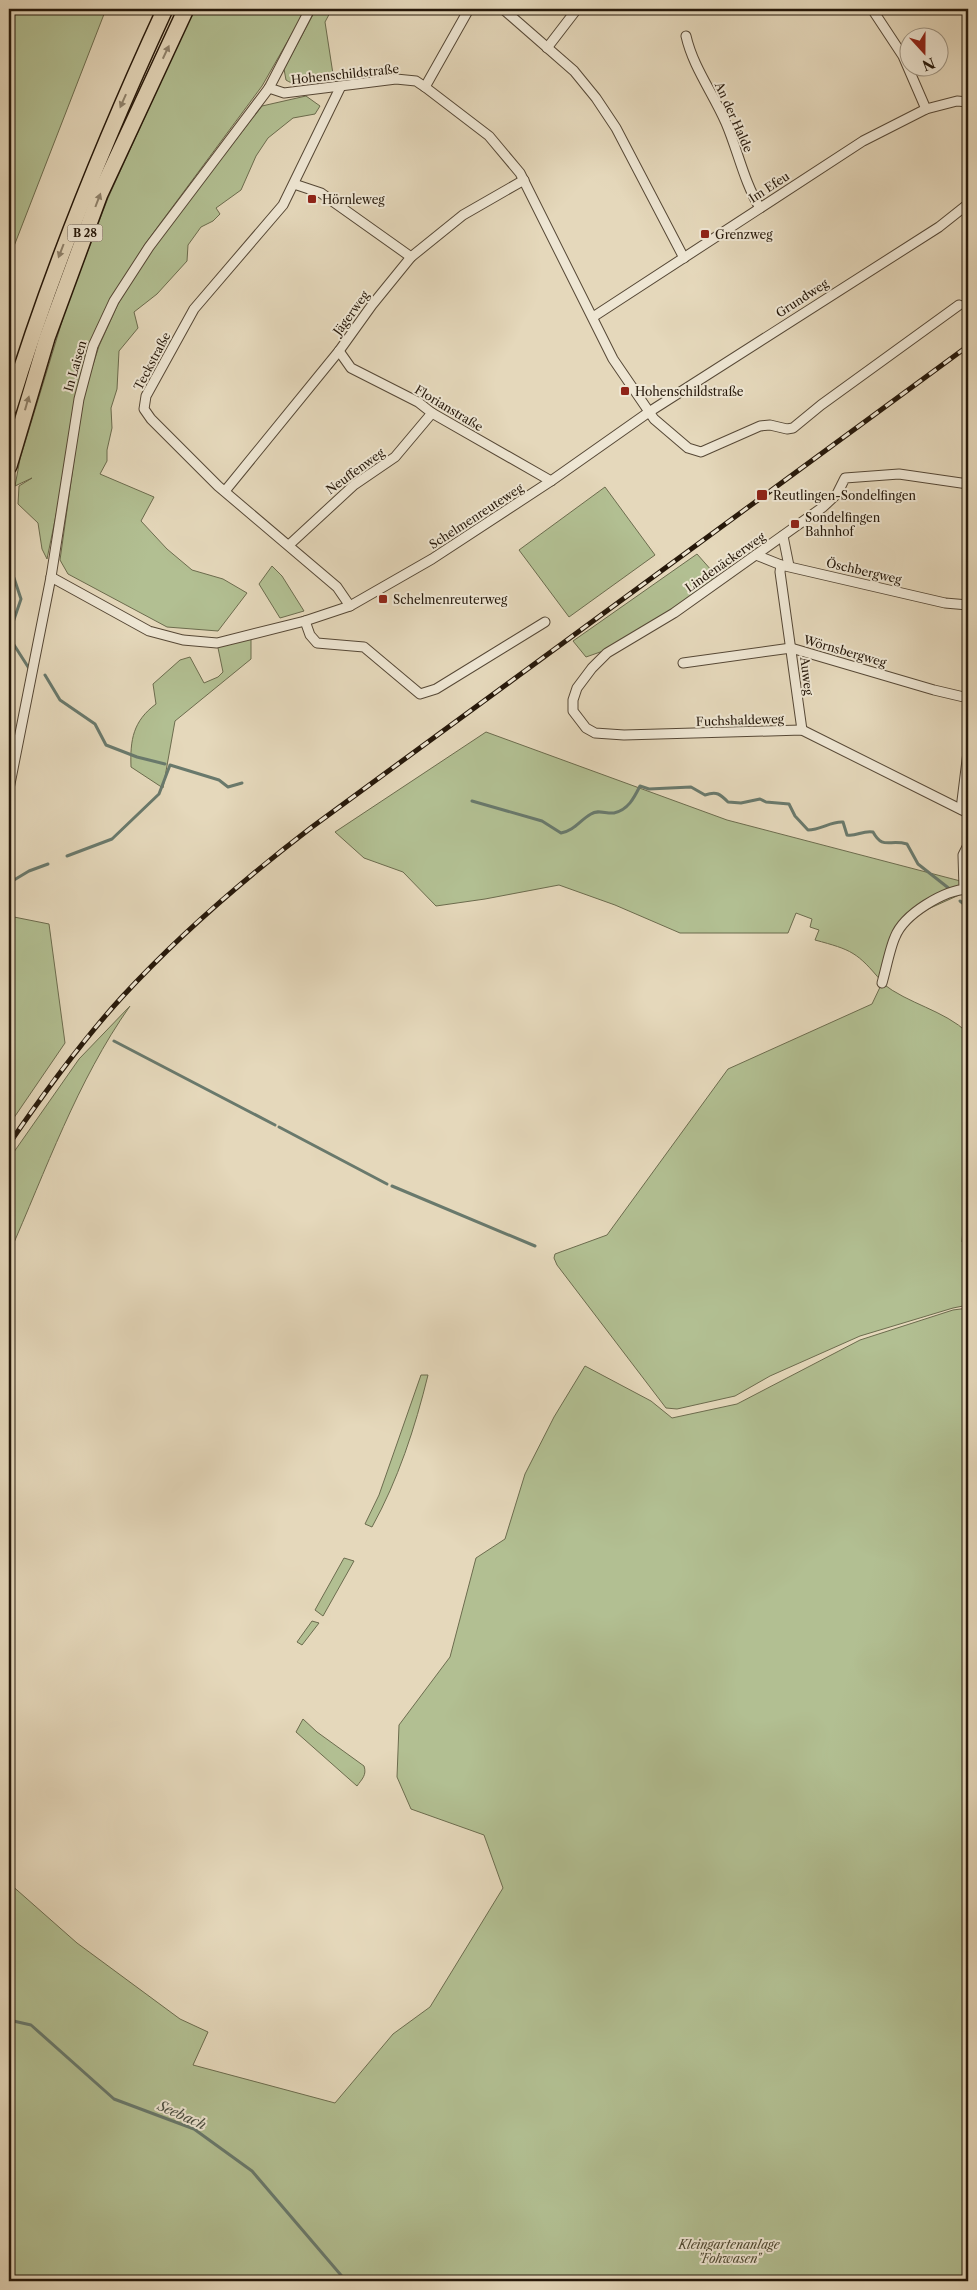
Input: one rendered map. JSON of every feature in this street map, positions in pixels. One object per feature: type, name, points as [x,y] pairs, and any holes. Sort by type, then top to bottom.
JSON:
[{"type":"highway","name":"B 28","points":[[9,408],[36,320],[72,224],[165,9]]},
{"type":"highway","name":"B 28","points":[[9,466],[46,338],[100,194],[186,9]]},
{"type":"street","name":"In Laisen","points":[[9,789],[51,577],[79,399],[93,346],[114,301],[149,247],[269,88],[310,9]]},
{"type":"street","points":[[425,87],[470,9]]},
{"type":"street","points":[[503,9],[574,71],[601,106],[616,128],[684,258]]},
{"type":"street","points":[[547,48],[577,9]]},
{"type":"street","points":[[872,9],[903,56],[926,109]]},
{"type":"street","name":"An der Halde","points":[[686,36],[689,50],[726,123],[752,196],[760,208]]},
{"type":"street","name":"Hohenschildstraße","points":[[269,88],[284,93],[340,88],[396,79],[416,81],[489,136],[524,180],[618,368],[649,412],[676,439],[688,448],[701,452],[760,426],[770,425],[787,429],[794,428],[821,405],[959,304]]},
{"type":"street","name":"Teckstraße","points":[[340,88],[283,205],[194,308],[146,396],[144,409],[151,419],[225,491],[337,587],[350,606]]},
{"type":"street","name":"Im Efeu","points":[[593,317],[863,141],[926,109],[957,101],[968,102]]},
{"type":"street","name":"Jägerweg","points":[[225,491],[339,351],[411,256],[463,215],[524,180]]},
{"type":"street","points":[[294,184],[321,193],[411,256]]},
{"type":"street","name":"Grundweg","points":[[649,412],[939,227],[968,204]]},
{"type":"street","name":"Florianstraße","points":[[339,351],[351,368],[418,402],[432,413],[551,481]]},
{"type":"street","name":"Schelmenreuteweg","points":[[51,577],[149,631],[182,640],[217,642],[305,621],[350,606],[432,559],[551,481],[649,412]]},
{"type":"street","name":"Neuffenweg","points":[[289,544],[354,484],[395,457],[432,413]]},
{"type":"street","name":"Lindenäckerweg","points":[[607,653],[674,613],[783,536],[837,494],[845,478],[899,474],[968,484]]},
{"type":"street","name":"Auweg","points":[[783,536],[785,565],[780,572],[802,730]]},
{"type":"street","name":"Öschbergweg","points":[[756,554],[785,565],[945,603],[968,605]]},
{"type":"street","points":[[305,621],[310,635],[317,643],[364,647],[420,694],[436,690],[545,622]]},
{"type":"street","name":"Wörnsbergweg","points":[[683,663],[791,648],[934,690],[968,698]]},
{"type":"street","name":"Fuchshaldeweg","points":[[607,653],[582,678],[573,700],[573,711],[578,719],[595,734],[624,735],[802,730],[965,811]]},
{"type":"street","points":[[965,811],[968,752]]},
{"type":"street","points":[[882,982],[895,936],[912,913],[937,899],[966,889],[963,855],[968,845]]},
{"type":"green space","points":[[9,9],[106,9],[9,259]]},
{"type":"green space","points":[[194,9],[306,9],[262,86],[145,244],[111,300],[91,345],[47,559],[42,549],[38,523],[18,504],[19,486],[32,478],[15,486],[20,459],[67,305],[108,198]]},
{"type":"green space","points":[[316,9],[332,9],[325,22],[333,74],[303,84],[291,83],[286,80],[284,69]]},
{"type":"green space","points":[[306,96],[320,106],[315,114],[293,118],[268,138],[256,156],[241,190],[216,208],[220,214],[213,221],[201,227],[188,245],[187,261],[157,294],[134,312],[138,328],[119,351],[117,389],[111,408],[112,428],[107,450],[107,461],[100,474],[154,497],[141,521],[167,549],[192,570],[223,579],[247,593],[218,631],[167,627],[68,574],[60,560],[83,396],[99,346],[118,304],[152,248],[262,106]]},
{"type":"green space","points":[[605,487],[655,555],[569,617],[519,550]]},
{"type":"green space","points":[[697,554],[720,580],[606,650],[586,657],[573,641]]},
{"type":"green space","points":[[272,566],[282,576],[304,611],[280,618],[259,584]]},
{"type":"green space","points":[[251,639],[251,659],[175,721],[163,788],[131,767],[131,748],[134,732],[142,717],[156,704],[153,684],[180,660],[190,657],[204,683],[218,677],[223,672],[217,643]]},
{"type":"green space","points":[[486,732],[727,820],[968,883],[968,891],[917,914],[901,932],[882,982],[860,958],[846,950],[815,940],[819,930],[810,927],[812,919],[796,913],[788,933],[680,933],[615,905],[559,885],[436,906],[403,872],[364,858],[335,832]]},
{"type":"green space","points":[[9,916],[49,924],[65,1043],[9,1125]]},
{"type":"green space","points":[[882,983],[903,996],[948,1018],[968,1033],[968,1159],[962,1242],[968,1242],[968,1305],[860,1336],[770,1376],[735,1396],[677,1409],[666,1408],[557,1265],[554,1258],[555,1254],[607,1235],[728,1069],[872,1004]]},
{"type":"green space","points":[[130,1006],[111,1035],[78,1095],[9,1254],[9,1159],[79,1059]]},
{"type":"green space","name":"Kleingartenanlage \"Fohwasen\"","points":[[968,1308],[968,2281],[9,2281],[9,1883],[77,1943],[180,2019],[208,2032],[193,2065],[335,2103],[393,2034],[430,2007],[503,1888],[484,1835],[411,1809],[397,1777],[399,1725],[450,1657],[476,1558],[505,1539],[525,1474],[554,1417],[585,1366],[651,1401],[672,1418],[737,1404],[860,1340],[953,1310]]},
{"type":"green space","points":[[421,1375],[428,1375],[411,1434],[398,1472],[372,1527],[365,1524],[379,1495]]},
{"type":"green space","points":[[344,1558],[354,1561],[323,1616],[315,1610]]},
{"type":"green space","points":[[312,1621],[319,1623],[302,1645],[297,1642]]},
{"type":"green space","points":[[303,1719],[317,1732],[364,1766],[364,1774],[357,1786],[296,1732]]},
{"type":"waterway","points":[[9,572],[14,578],[21,599],[9,634]]},
{"type":"waterway","points":[[9,637],[30,670]]},
{"type":"waterway","points":[[45,675],[60,700],[95,724],[106,745],[137,757],[165,764]]},
{"type":"waterway","points":[[67,856],[112,839],[159,794],[170,765],[219,780],[228,787],[242,783]]},
{"type":"waterway","points":[[472,801],[542,821],[561,833],[573,828],[594,813],[614,813],[623,809],[633,799],[640,786],[649,789],[691,787],[705,795],[718,794],[728,802],[741,803],[760,799],[766,802],[789,804],[795,816],[808,830],[843,822],[847,835],[873,832],[880,841],[907,844],[918,864],[951,890]]},
{"type":"waterway","points":[[9,883],[29,871],[48,864]]},
{"type":"waterway","points":[[960,901],[965,905],[968,904]]},
{"type":"waterway","points":[[114,1041],[275,1125]]},
{"type":"waterway","points":[[279,1127],[387,1184]]},
{"type":"waterway","points":[[392,1186],[535,1246]]},
{"type":"waterway","name":"Seebach","points":[[9,2020],[31,2025],[114,2099],[194,2129],[252,2171],[346,2281]]},
{"type":"railway","points":[[9,1144],[63,1069],[122,997],[190,929],[262,867],[312,827],[968,346]]},
{"type":"place","name":"Hörnleweg","points":[[312,199]]},
{"type":"place","name":"Grenzweg","points":[[705,234]]},
{"type":"place","name":"Hohenschildstraße","points":[[625,391]]},
{"type":"place","name":"Reutlingen-Sondelfingen","points":[[762,495]]},
{"type":"place","name":"Sondelfingen Bahnhof","points":[[795,524]]},
{"type":"place","name":"Schelmenreuterweg","points":[[383,599]]}]
